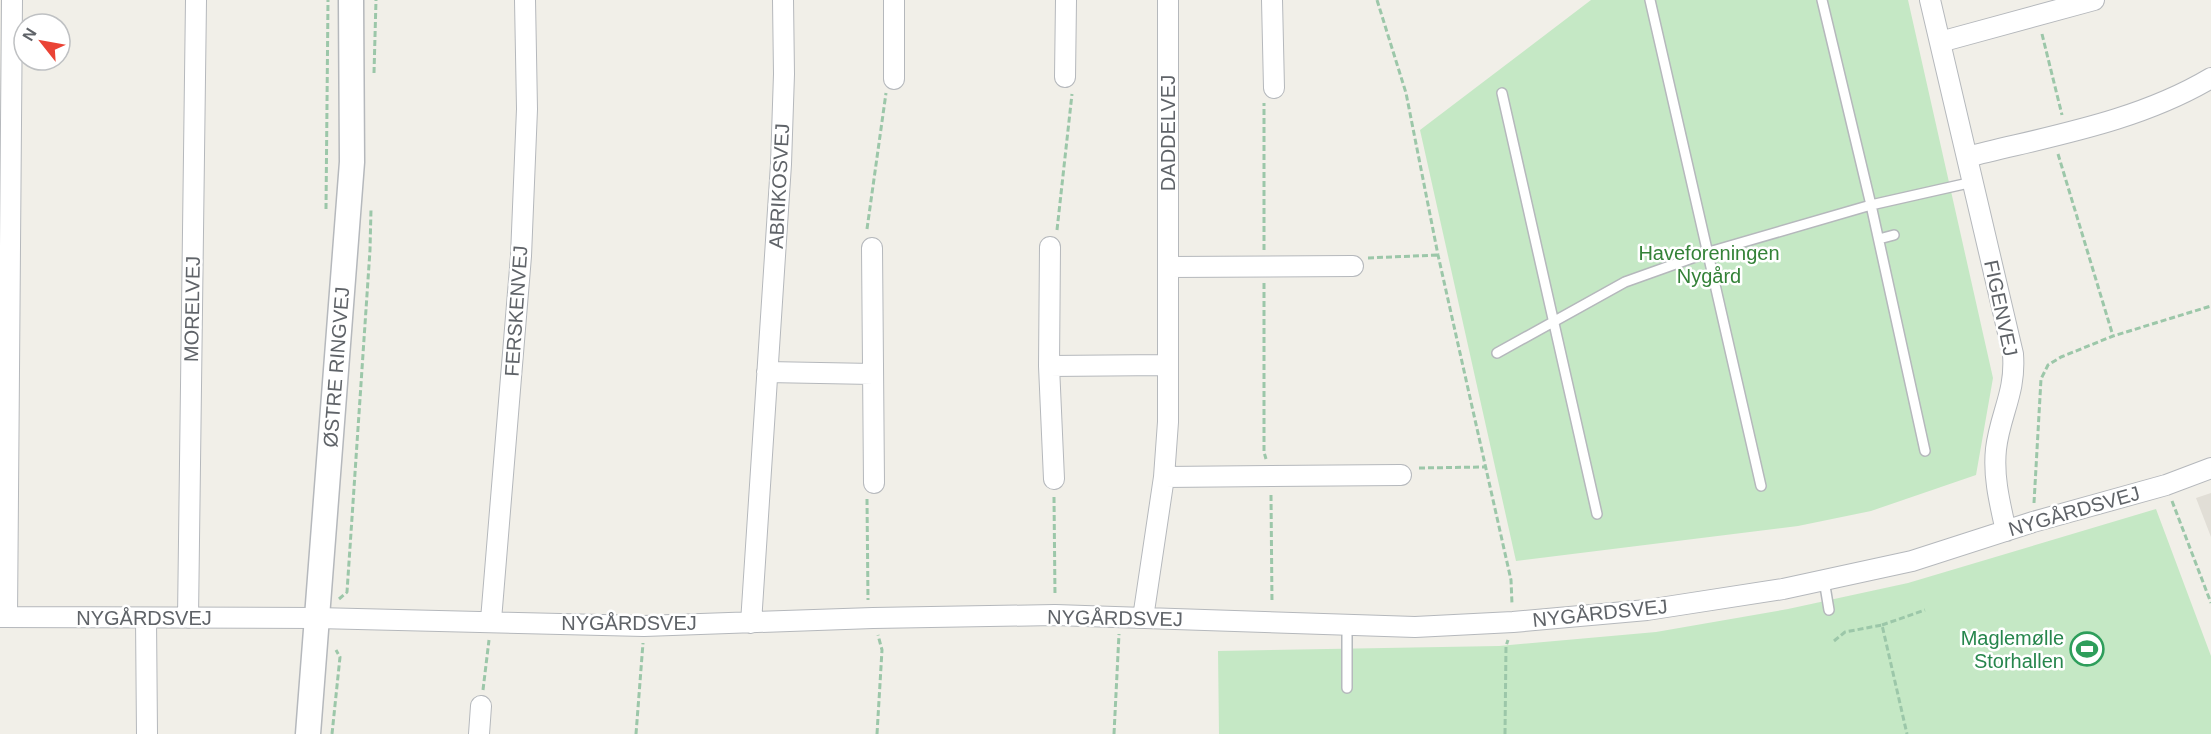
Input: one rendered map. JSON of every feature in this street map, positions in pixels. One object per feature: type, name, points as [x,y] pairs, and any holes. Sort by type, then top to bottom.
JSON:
[{"type":"street","points":[[3,617],[12,0]]},
{"type":"street","name":"MORELVEJ","points":[[188,618],[196,0]]},
{"type":"street","name":"ØSTRE RINGVEJ","points":[[308,734],[352,162],[351,0]]},
{"type":"street","name":"FERSKENVEJ","points":[[491,620],[521,256],[527,109],[525,0]]},
{"type":"street","name":"ABRIKOSVEJ","points":[[751,623],[781,164],[784,74],[783,0]]},
{"type":"street","points":[[894,0],[894,79]]},
{"type":"street","points":[[1065,78],[1066,0]]},
{"type":"street","name":"DADDELVEJ","points":[[1143,618],[1164,477],[1168,422],[1168,0]]},
{"type":"street","points":[[1272,0],[1274,88]]},
{"type":"street","name":"FIGENVEJ","points":[[1930,0],[2013,354],[2012,391],[1996,448],[1996,489],[2006,531]]},
{"type":"street","points":[[1940,42],[2094,0]]},
{"type":"street","points":[[1967,157],[2147,110],[2211,78]]},
{"type":"street","points":[[872,248],[874,483]]},
{"type":"street","points":[[1050,248],[1049,366],[1054,479]]},
{"type":"street","points":[[1168,267],[1353,266]]},
{"type":"street","points":[[1049,366],[1167,365]]},
{"type":"street","points":[[767,372],[873,374]]},
{"type":"street","name":"NYGÅRDSVEJ","points":[[3,617],[491,620],[644,626],[873,618],[1055,615],[1415,627],[1513,622],[1647,610],[1824,580],[1912,561],[2033,522],[2166,485],[2211,468]]},
{"type":"street","points":[[1164,477],[1401,475]]},
{"type":"street","points":[[146,618],[147,734]]},
{"type":"street","points":[[479,734],[482,706]]},
{"type":"lane","points":[[1650,0],[1761,486]]},
{"type":"lane","points":[[1822,0],[1879,239],[1925,451]]},
{"type":"lane","points":[[1502,93],[1597,514]]},
{"type":"lane","points":[[1497,353],[1625,282],[1709,252],[1871,205],[1972,182]]},
{"type":"lane","points":[[1879,239],[1894,235]]},
{"type":"lane","points":[[1824,580],[1829,610]]},
{"type":"lane","points":[[1347,625],[1347,688]]},
{"type":"path","points":[[326,214],[328,0]]},
{"type":"path","points":[[1377,0],[1406,93],[1438,255],[1511,580],[1513,622],[1506,646],[1505,734]]},
{"type":"path","points":[[2037,17],[2060,133],[2113,336]]},
{"type":"path","points":[[1050,248],[1056,242],[1073,81],[1065,78]]},
{"type":"path","points":[[872,248],[865,244],[887,85],[894,79]]},
{"type":"path","points":[[1272,622],[1271,476],[1264,452],[1264,91],[1274,88]]},
{"type":"path","points":[[1353,266],[1358,258],[1438,255]]},
{"type":"path","points":[[2033,522],[2042,379],[2049,365],[2061,357],[2113,336],[2211,306]]},
{"type":"path","points":[[1401,475],[1407,469],[1486,467]]},
{"type":"path","points":[[1054,479],[1055,615]]},
{"type":"path","points":[[2166,485],[2211,603]]},
{"type":"path","points":[[1834,641],[1845,632],[1882,625],[1925,610]]},
{"type":"path","points":[[1114,734],[1119,617]]},
{"type":"path","points":[[482,706],[491,620]]},
{"type":"path","points":[[1882,625],[1907,734]]},
{"type":"path","points":[[636,734],[644,626]]},
{"type":"shaded area","points":[[2211,493],[2211,537],[2196,498]]},
{"type":"green space","name":"Haveforeningen Nygård","points":[[1591,0],[1908,0],[1993,378],[1976,475],[1871,511],[1798,526],[1516,561],[1420,130]]},
{"type":"green space","points":[[2156,509],[2211,656],[2211,734],[1219,734],[1218,651],[1499,646],[1656,632],[1788,609],[1908,583]]},
{"type":"place","name":"Maglemølle Storhallen","points":[[2087,649]]}]
